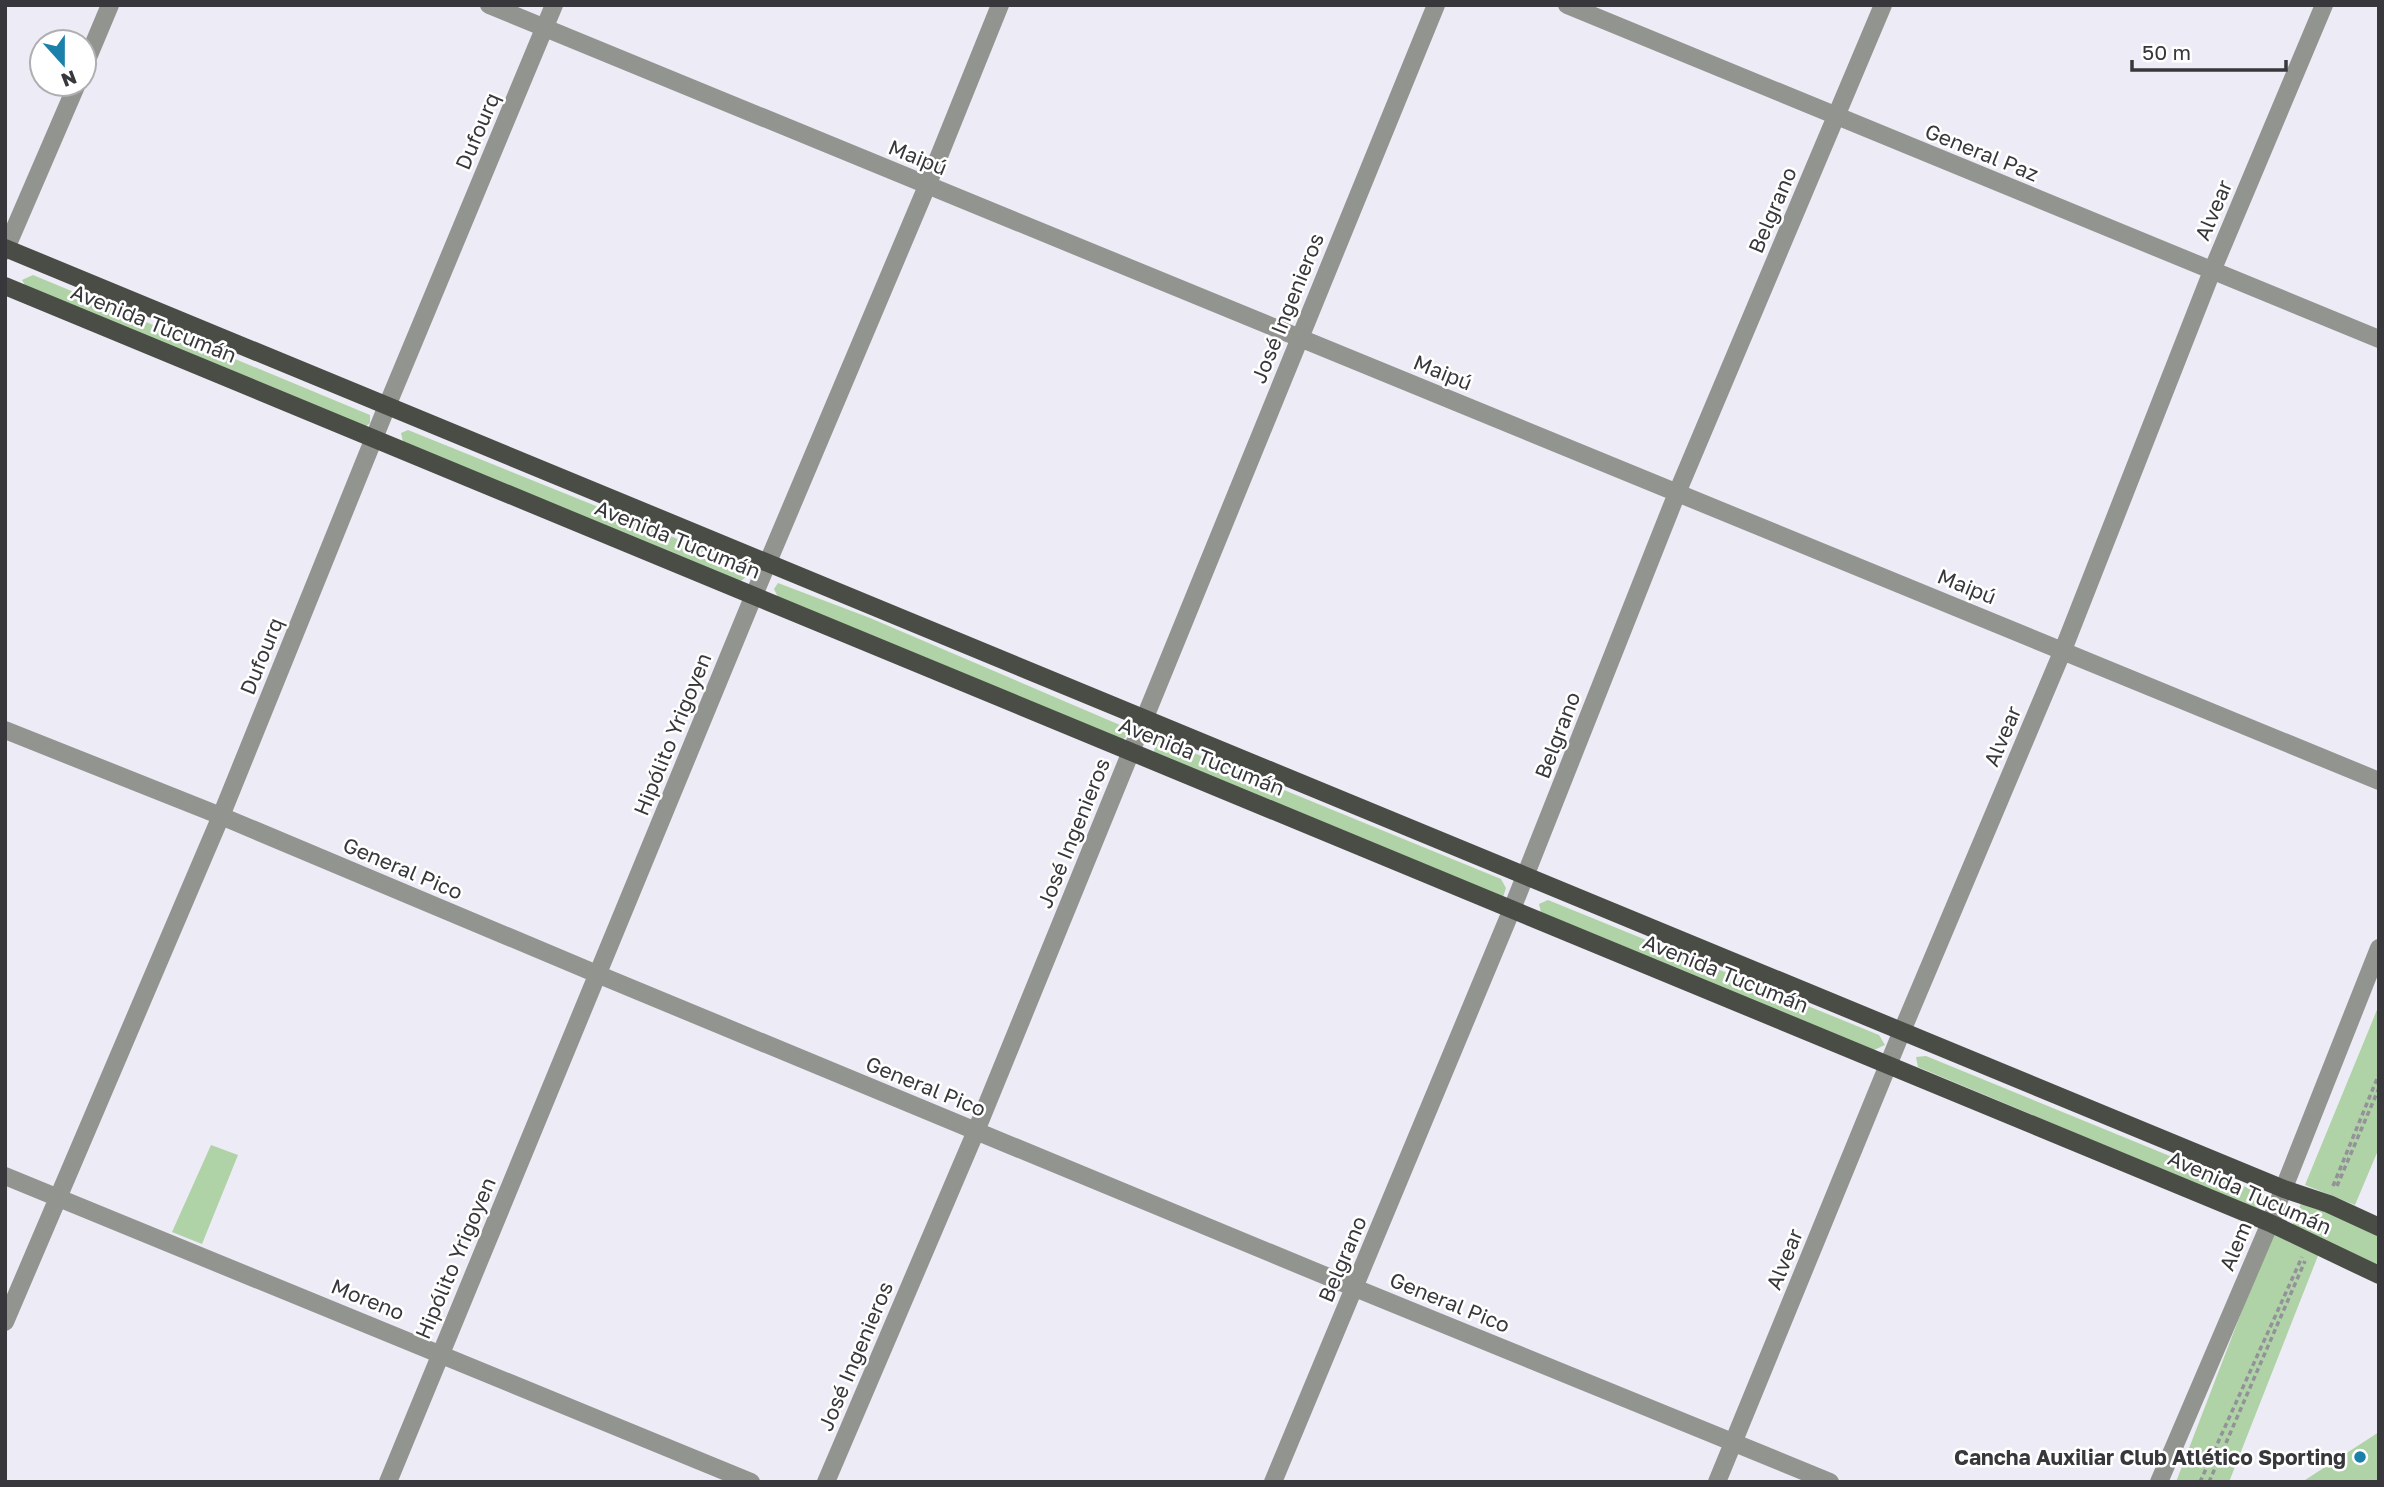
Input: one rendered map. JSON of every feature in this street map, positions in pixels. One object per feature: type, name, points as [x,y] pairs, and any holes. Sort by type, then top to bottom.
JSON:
[{"type":"main road","name":"Avenida Tucumán","points":[[6,249],[2284,1189],[2328,1203],[2379,1227]]},
{"type":"main road","name":"Avenida Tucumán","points":[[5,286],[2270,1223],[2379,1275]]},
{"type":"street","points":[[98,34],[110,5]]},
{"type":"street","name":"Maipú","points":[[489,5],[2379,781]]},
{"type":"street","name":"Dufourq","points":[[5,1322],[221,816],[387,406],[554,5]]},
{"type":"street","name":"Hipólito Yrigoyen","points":[[388,1482],[754,595],[928,186],[1000,5]]},
{"type":"street","name":"José Ingenieros","points":[[826,1482],[976,1131],[1436,5]]},
{"type":"street","name":"General Paz","points":[[1567,5],[2379,339]]},
{"type":"street","name":"Belgrano","points":[[1273,1482],[1513,909],[1677,493],[1883,5]]},
{"type":"street","name":"Alvear","points":[[1717,1482],[1902,1031],[2063,650],[2212,271],[2323,5]]},
{"type":"street","points":[[6,249],[71,98]]},
{"type":"street","name":"General Pico","points":[[5,730],[221,816],[1355,1288],[1830,1482]]},
{"type":"street","name":"Alem","points":[[2159,1482],[2270,1223],[2379,948]]},
{"type":"street","name":"Moreno","points":[[5,1176],[751,1482]]},
{"type":"path","points":[[2328,1203],[2379,1074]]},
{"type":"path","points":[[2328,1203],[2379,1088]]},
{"type":"path","points":[[2200,1482],[2311,1243]]},
{"type":"path","points":[[2209,1482],[2311,1243]]},
{"type":"green space","points":[[33,275],[370,415],[370,423],[364,428],[26,287],[22,280]]},
{"type":"green space","points":[[408,430],[747,567],[746,577],[737,584],[404,446],[401,433]]},
{"type":"green space","points":[[778,583],[870,618],[1127,728],[1128,735],[1121,741],[781,603],[774,589]]},
{"type":"green space","points":[[1160,739],[1501,879],[1506,888],[1503,897],[1159,760],[1154,752],[1156,741]]},
{"type":"green space","points":[[1548,900],[1879,1035],[1885,1045],[1874,1050],[1542,917],[1539,904]]},
{"type":"green space","points":[[2379,1005],[2379,1148],[2355,1205],[2305,1185]]},
{"type":"green space","points":[[1926,1056],[2265,1195],[2267,1206],[2257,1209],[1918,1067],[1916,1057]]},
{"type":"green space","points":[[211,1145],[238,1155],[202,1244],[172,1232]]},
{"type":"green space","points":[[2304,1196],[2379,1229],[2379,1272],[2290,1231]]},
{"type":"green space","points":[[2273,1230],[2321,1248],[2229,1482],[2176,1482]]},
{"type":"green space","name":"Cancha Auxiliar Club Atlético Sporting","points":[[2379,1432],[2379,1482],[2302,1482]]},
{"type":"place","name":"Cancha Auxiliar Club Atlético Sporting","points":[[2360,1457]]}]
